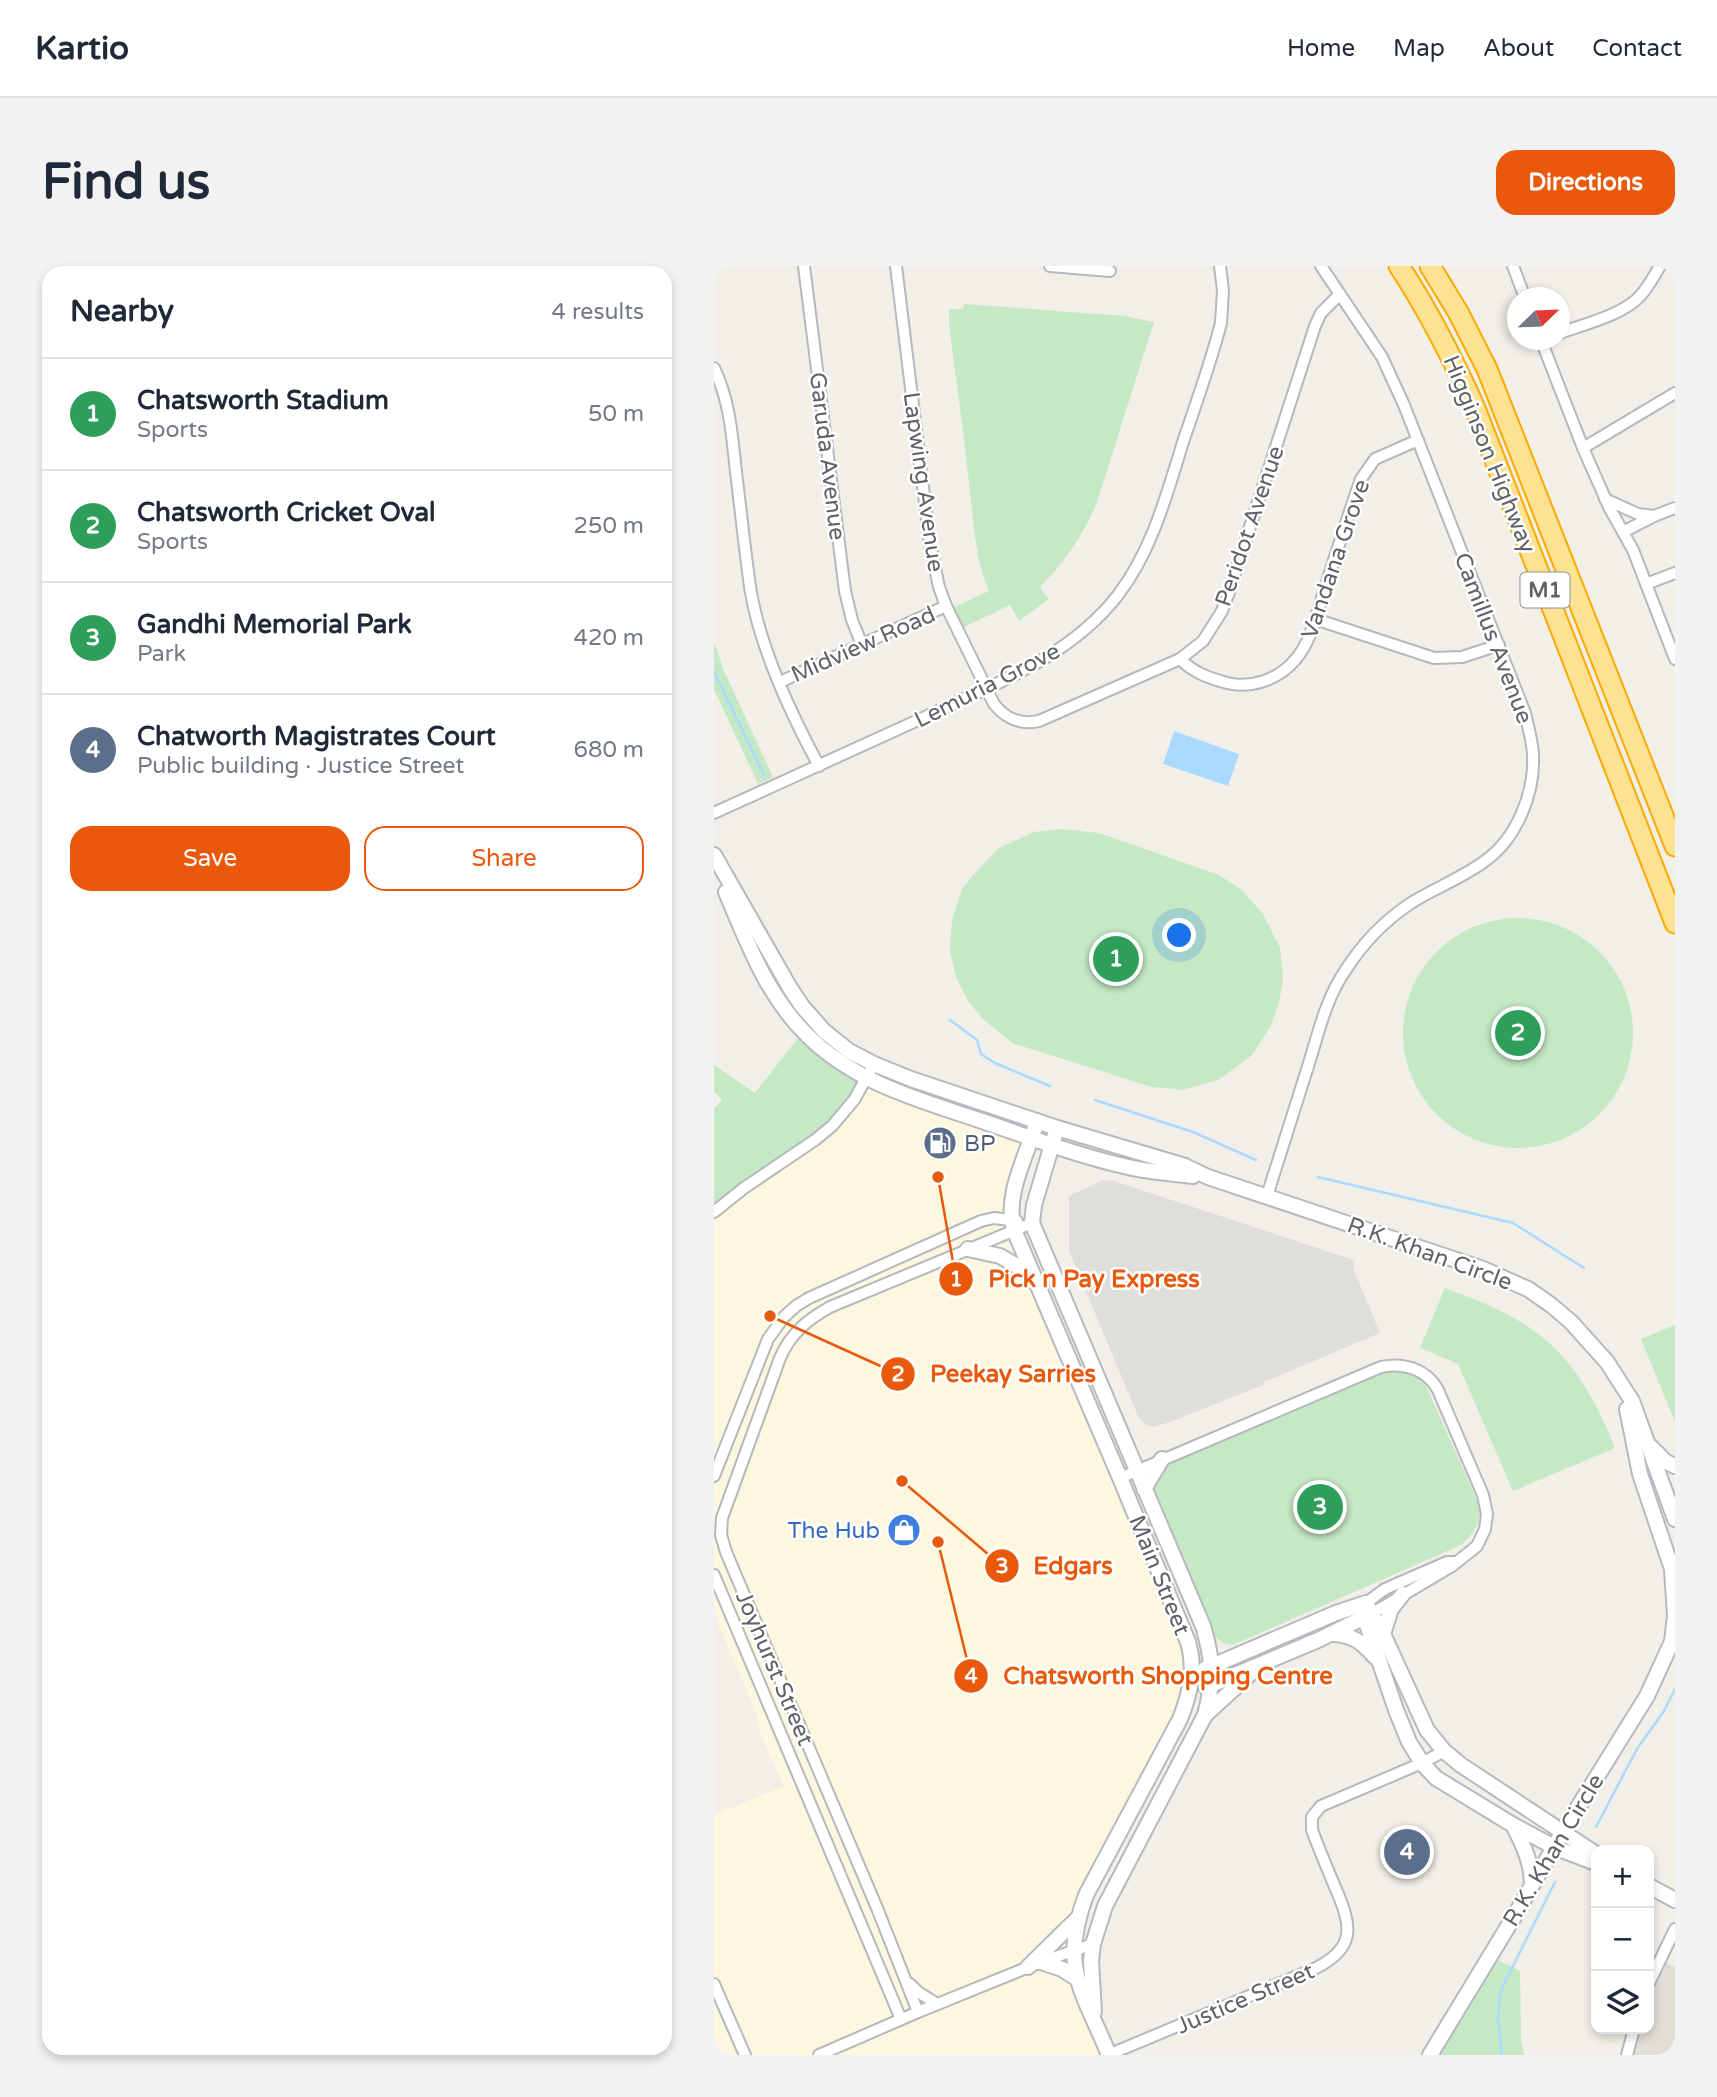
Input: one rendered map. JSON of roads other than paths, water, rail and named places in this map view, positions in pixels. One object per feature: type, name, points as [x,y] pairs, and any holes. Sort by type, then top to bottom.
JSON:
[{"type":"highway","name":"Higginson Highway","points":[[1399,266],[1436,326],[1474,406],[1675,923]]},
{"type":"highway","name":"Higginson Highway","points":[[1430,266],[1463,321],[1487,369],[1675,846]]},
{"type":"street","name":"Garuda Avenue","points":[[804,266],[845,591],[862,645]]},
{"type":"street","name":"Lapwing Avenue","points":[[896,266],[930,544],[939,587],[986,688]]},
{"type":"street","points":[[1049,266],[1110,271]]},
{"type":"street","name":"Lemuria Grove","points":[[714,813],[1050,657],[1085,630],[1118,594],[1155,529],[1219,331],[1223,310],[1220,266]]},
{"type":"street","name":"Camillus Avenue","points":[[1267,1196],[1324,1017],[1343,974],[1381,926],[1410,904],[1485,861],[1499,850],[1519,819],[1531,784],[1533,752],[1525,713],[1418,440],[1382,357],[1321,266]]},
{"type":"street","points":[[1513,266],[1521,287]]},
{"type":"street","points":[[1570,329],[1632,304],[1660,266]]},
{"type":"street","name":"Peridot Avenue","points":[[986,688],[1003,715],[1020,723],[1031,723],[1180,659],[1203,641],[1222,611],[1315,326],[1321,313],[1340,294]]},
{"type":"street","points":[[1546,350],[1583,448],[1605,499],[1633,550],[1675,659]]},
{"type":"street","points":[[714,368],[723,388],[731,425],[752,596],[763,638],[819,766]]},
{"type":"street","points":[[1583,448],[1675,393]]},
{"type":"street","name":"Vandana Grove","points":[[1180,659],[1200,675],[1236,685],[1272,678],[1296,660],[1305,647],[1315,619],[1360,479],[1375,460],[1418,440]]},
{"type":"street","points":[[1605,499],[1638,514],[1654,516]]},
{"type":"street","points":[[1623,531],[1675,508]]},
{"type":"street","points":[[1646,584],[1675,573]]},
{"type":"street","name":"Midview Road","points":[[780,682],[947,606]]},
{"type":"street","points":[[1315,619],[1434,658],[1462,657],[1499,645]]},
{"type":"street","name":"R.K. Khan Circle","points":[[714,855],[802,1006],[838,1042],[874,1065],[1057,1128],[1174,1163],[1208,1177],[1483,1269],[1519,1284],[1544,1300],[1571,1322],[1607,1362],[1632,1401],[1646,1441],[1671,1494],[1675,1519]]},
{"type":"street","name":"R.K. Khan Circle","points":[[714,865],[751,951],[786,1011],[814,1042],[866,1078],[909,1097],[1123,1166],[1208,1177]]},
{"type":"street","points":[[714,1212],[832,1126],[854,1100],[874,1065]]},
{"type":"street","name":"Main Street","points":[[1037,1121],[1010,1204],[1012,1225],[1188,1642],[1192,1662],[1189,1695],[1180,1719],[1086,1895],[1077,1918],[1074,1951],[1076,1978],[1109,2055]]},
{"type":"street","points":[[1032,1223],[1034,1205],[1057,1128]]},
{"type":"street","name":"Joyhurst Street","points":[[714,1476],[764,1347],[784,1317],[796,1306],[828,1288],[1002,1212],[1010,1204]]},
{"type":"street","name":"Joyhurst Street","points":[[989,1218],[1012,1225],[1032,1223]]},
{"type":"street","name":"Main Street","points":[[1032,1223],[1203,1626],[1212,1665],[1212,1684],[1205,1716],[1105,1906],[1093,1944],[1091,1979],[1097,2025]]},
{"type":"street","name":"Joyhurst Street","points":[[918,2012],[740,1586],[723,1543],[722,1518],[776,1371],[794,1334],[809,1320],[830,1307],[968,1249],[1012,1225]]},
{"type":"street","points":[[968,1249],[1000,1256],[1034,1276]]},
{"type":"street","points":[[1120,1478],[1381,1367],[1392,1365],[1415,1369],[1431,1380],[1438,1390],[1486,1505],[1485,1529],[1480,1540],[1471,1552],[1443,1572],[1403,1594],[1365,1610],[1336,1613],[1192,1676]]},
{"type":"street","name":"R.K. Khan Circle","points":[[1430,2055],[1647,1696],[1673,1638],[1675,1616],[1672,1569],[1640,1474],[1626,1403],[1618,1380]]},
{"type":"street","points":[[1646,1441],[1658,1455],[1675,1466]]},
{"type":"street","points":[[1144,1489],[1162,1459]]},
{"type":"street","points":[[1650,1503],[1671,1494]]},
{"type":"street","points":[[1189,1695],[1331,1634],[1365,1610],[1385,1589],[1447,1562],[1456,1562]]},
{"type":"street","name":"Joyhurst Street","points":[[714,1575],[718,1596],[901,2019]]},
{"type":"street","points":[[718,1596],[740,1586]]},
{"type":"street","points":[[1383,1634],[1391,1609],[1403,1594]]},
{"type":"street","points":[[1365,1610],[1383,1634],[1420,1717],[1444,1751],[1591,1851]]},
{"type":"street","points":[[1365,1610],[1378,1660],[1409,1742],[1422,1763],[1436,1777],[1513,1825],[1554,1847],[1591,1861]]},
{"type":"street","points":[[1331,1634],[1345,1634],[1360,1641],[1378,1660]]},
{"type":"street","points":[[1205,1716],[1266,1660]]},
{"type":"street","points":[[778,1730],[797,1721]]},
{"type":"street","name":"Justice Street","points":[[1109,2055],[1302,1975],[1335,1957],[1345,1941],[1349,1921],[1312,1830],[1312,1817],[1321,1806],[1444,1751]]},
{"type":"street","points":[[1513,1825],[1527,1853],[1532,1886]]},
{"type":"street","points":[[1654,1889],[1675,1900]]},
{"type":"street","points":[[1035,1965],[1077,1918]]},
{"type":"street","points":[[1654,1973],[1675,1929]]},
{"type":"street","points":[[819,2055],[937,2004],[1093,1944]]},
{"type":"street","points":[[1035,1965],[1068,1972],[1076,1978]]},
{"type":"street","points":[[904,1976],[918,1993],[937,2004]]},
{"type":"street","points":[[714,1984],[745,2055]]},
{"type":"street","points":[[1628,2055],[1633,2034]]},
{"type":"street","points":[[850,2043],[855,2055]]},
{"type":"water","points":[[1174,731],[1239,754],[1228,786],[1163,764]]},
{"type":"waterway","points":[[714,671],[764,775]]},
{"type":"waterway","points":[[950,1020],[977,1040],[981,1054],[995,1063],[1050,1086]]},
{"type":"waterway","points":[[1095,1100],[1193,1132],[1256,1160]]},
{"type":"waterway","points":[[1318,1177],[1513,1223],[1584,1268]]},
{"type":"waterway","points":[[1596,1827],[1637,1749],[1664,1711],[1675,1689]]},
{"type":"waterway","points":[[1502,2055],[1498,2019],[1500,1992],[1555,1882]]},
{"type":"place","name":"Chatsworth Stadium","points":[[1116,959]]},
{"type":"place","name":"Chatsworth Cricket Oval","points":[[1518,1033]]},
{"type":"place","name":"BP","points":[[940,1143]]},
{"type":"place","name":"Pick n Pay Express","points":[[938,1177]]},
{"type":"place","name":"Peekay Sarries","points":[[770,1316]]},
{"type":"place","name":"Edgars","points":[[902,1481]]},
{"type":"place","name":"Gandhi Memorial Park","points":[[1320,1507]]},
{"type":"place","name":"The Hub","points":[[904,1530]]},
{"type":"place","name":"Chatsworth Shopping Centre","points":[[938,1542]]},
{"type":"place","name":"Chatworth Magistrates Court","points":[[1407,1852]]}]
